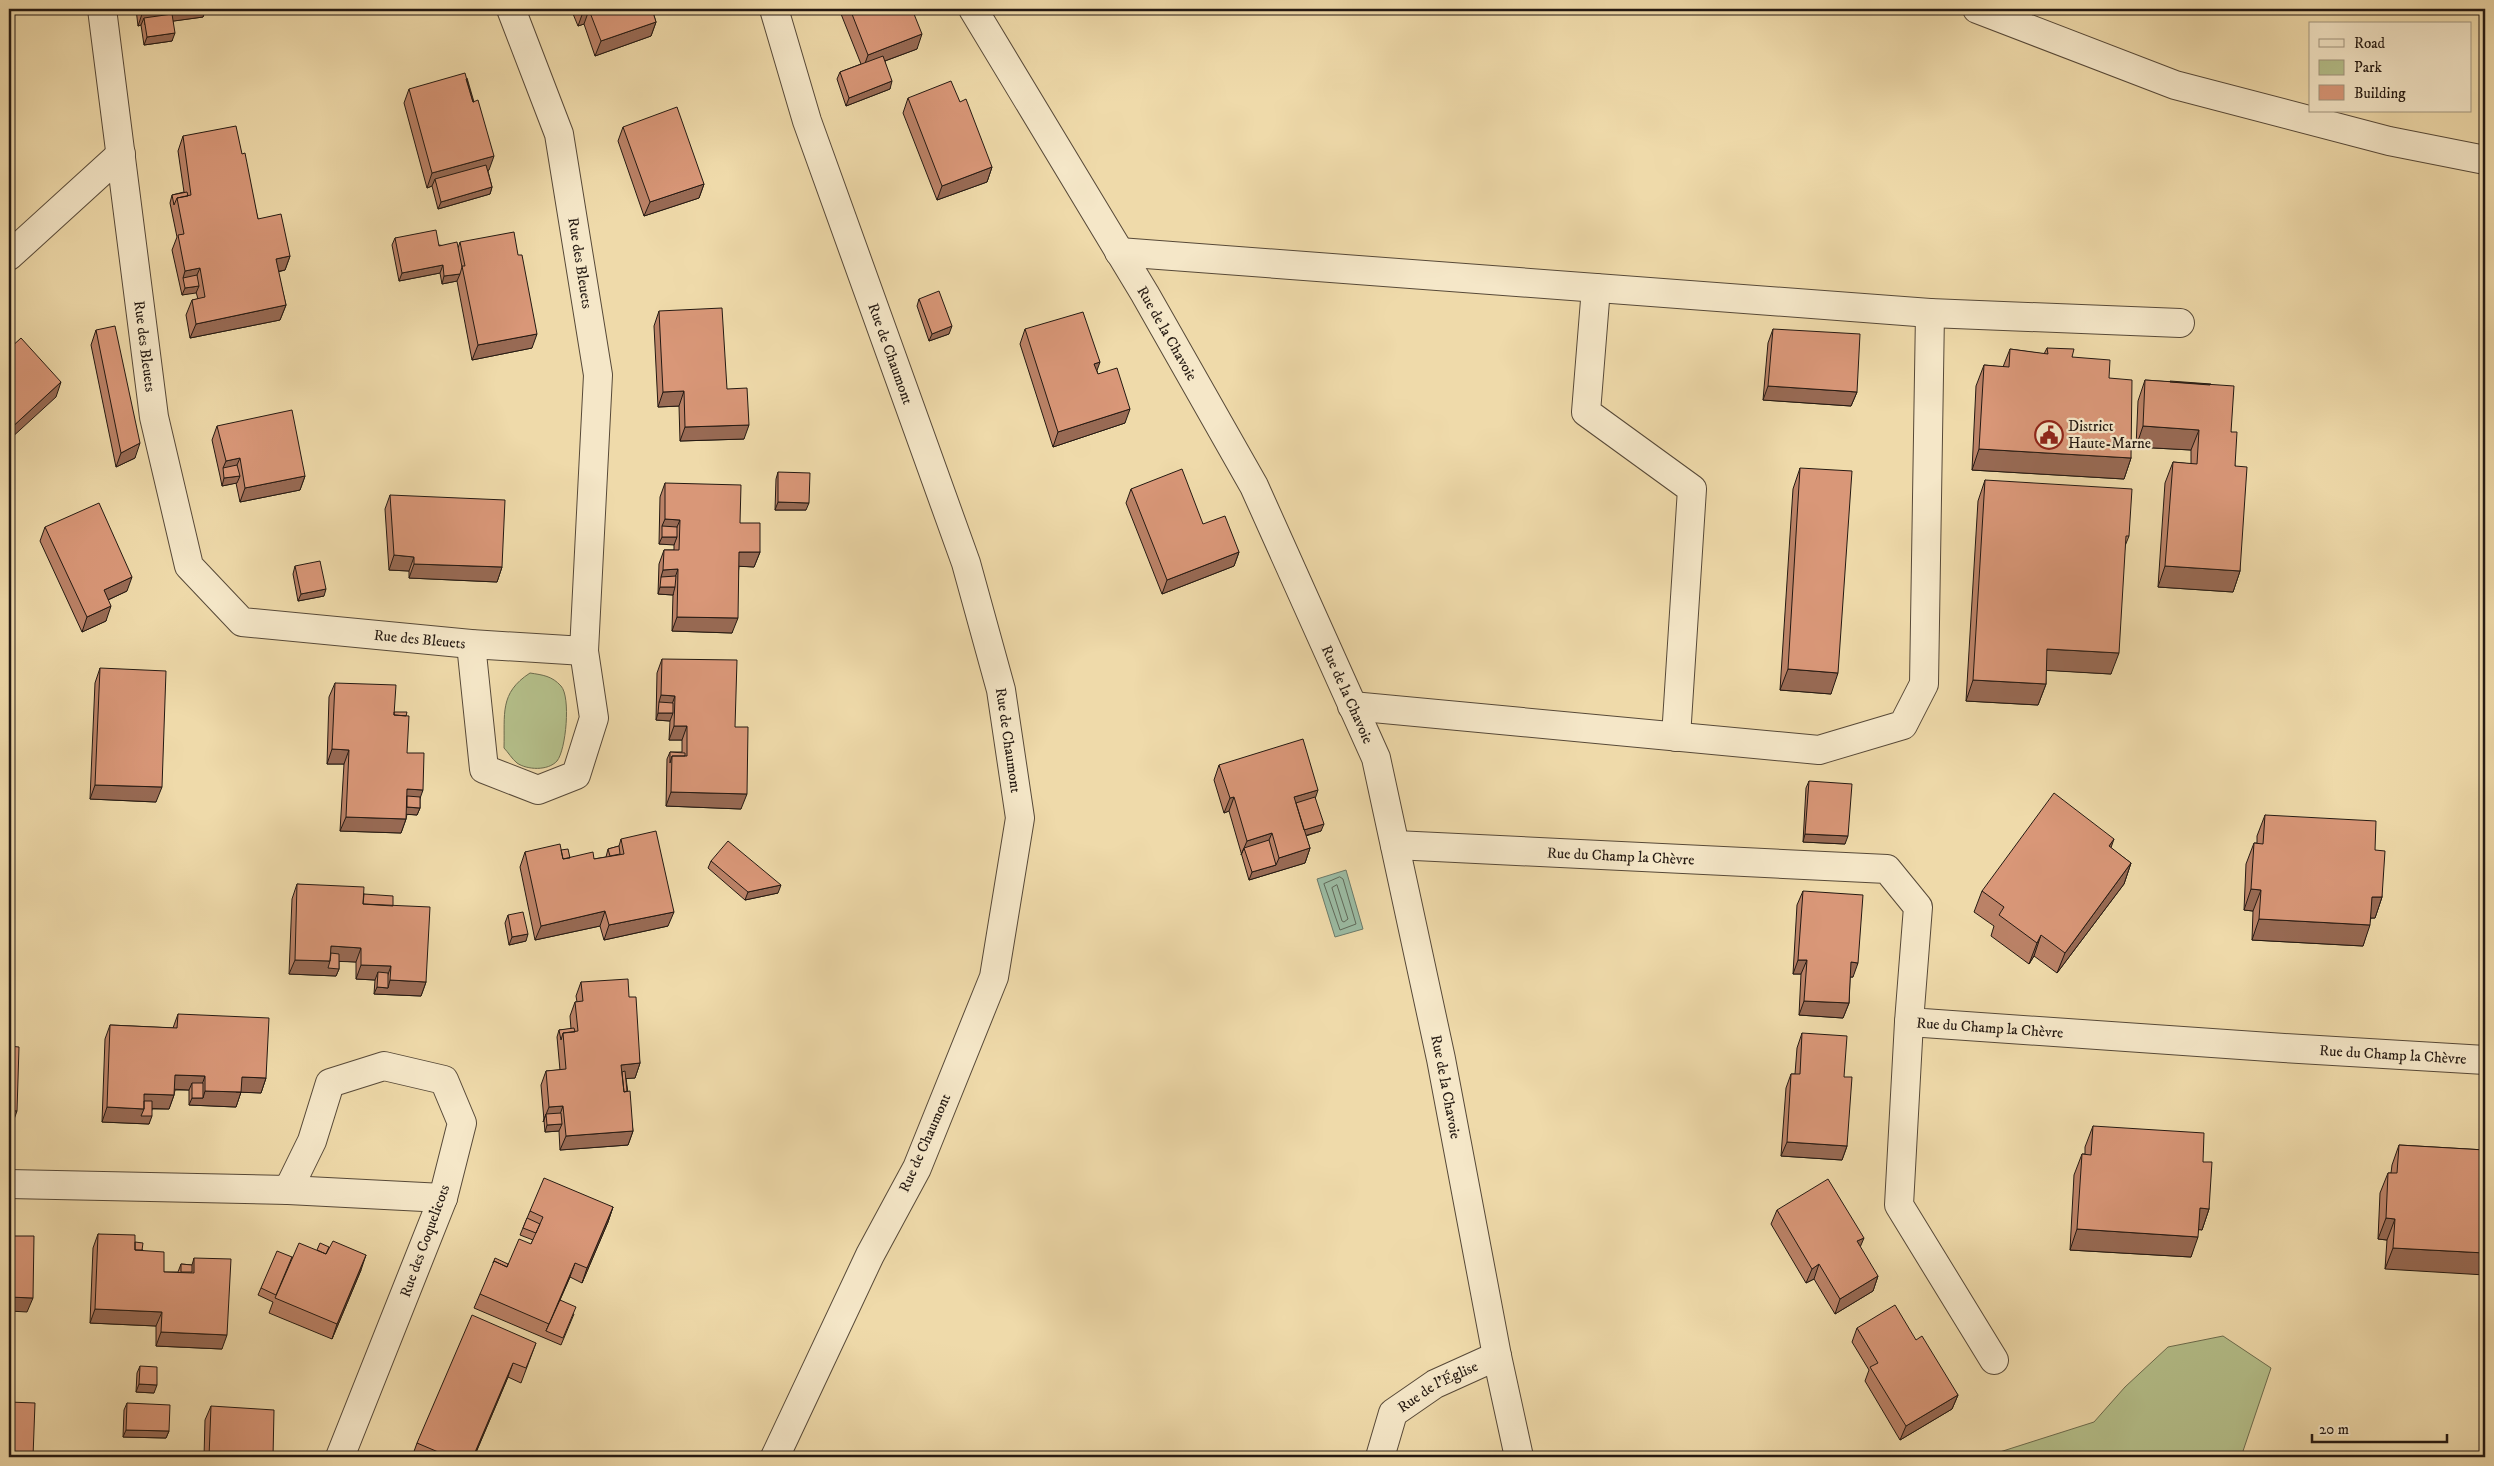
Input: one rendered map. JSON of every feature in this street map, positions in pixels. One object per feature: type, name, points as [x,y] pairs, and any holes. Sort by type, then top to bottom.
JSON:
[{"type":"street","name":"Rue des Bleuets","points":[[102,9],[154,417],[189,566],[242,622],[471,644],[584,651],[598,375],[559,134],[511,9]]},
{"type":"street","name":"Rue de Chaumont","points":[[774,9],[807,121],[966,563],[1001,690],[1020,818],[994,977],[917,1168],[870,1255],[775,1457]]},
{"type":"street","name":"Rue de la Chavoie","points":[[973,9],[1119,252],[1254,486],[1376,758],[1440,1059],[1497,1356],[1520,1457]]},
{"type":"street","points":[[1978,9],[2175,85],[2389,141],[2485,160]]},
{"type":"street","points":[[9,256],[120,154]]},
{"type":"street","points":[[1119,252],[1930,313],[2180,323]]},
{"type":"street","points":[[1596,288],[1586,412],[1692,489],[1676,736]]},
{"type":"street","points":[[1352,706],[1819,750],[1903,725],[1924,684],[1930,313]]},
{"type":"street","points":[[471,644],[484,769],[538,790],[576,775],[594,718],[584,651]]},
{"type":"street","name":"Rue du Champ la Chèvre","points":[[1395,845],[1887,869],[1918,907],[1909,1022],[2274,1048],[2485,1060]]},
{"type":"street","points":[[1909,1022],[1899,1205],[1994,1360]]},
{"type":"street","name":"Rue des Coquelicots","points":[[288,1190],[312,1141],[330,1083],[384,1066],[444,1080],[462,1122],[443,1198],[340,1457]]},
{"type":"street","points":[[9,1184],[288,1190],[443,1198]]},
{"type":"street","name":"Rue de l'Église","points":[[1380,1457],[1393,1414],[1435,1384],[1497,1356]]},
{"type":"green space","points":[[530,673],[547,676],[558,683],[564,692],[566,701],[565,735],[560,755],[557,761],[543,768],[521,765],[504,748],[504,715],[508,697],[513,688]]},
{"type":"green space","points":[[2223,1336],[2271,1368],[2241,1457],[1984,1457],[2094,1422],[2125,1387],[2168,1347]]},
{"type":"water","points":[[1346,870],[1363,929],[1335,937],[1317,879]]},
{"type":"building","points":[[143,9],[161,9],[143,11]]},
{"type":"building","points":[[582,9],[652,9],[656,22],[601,41],[589,10],[583,12]]},
{"type":"building","points":[[850,9],[912,9],[922,34],[868,55]]},
{"type":"building","points":[[172,14],[175,33],[147,37],[144,18]]},
{"type":"building","points":[[883,56],[892,81],[849,98],[840,72]]},
{"type":"building","points":[[465,73],[473,102],[478,100],[494,156],[432,173],[409,89]]},
{"type":"building","points":[[467,78],[474,102],[466,79]]},
{"type":"building","points":[[951,81],[960,102],[966,99],[992,167],[942,186],[908,98]]},
{"type":"building","points":[[677,107],[704,184],[650,202],[623,127]]},
{"type":"building","points":[[236,126],[242,154],[245,153],[258,219],[281,214],[290,256],[276,259],[286,305],[196,324],[192,300],[205,297],[200,268],[185,271],[178,235],[184,234],[177,198],[191,195],[183,136]]},
{"type":"building","points":[[486,165],[492,187],[441,202],[435,179]]},
{"type":"building","points":[[187,192],[188,196],[177,198],[174,205],[172,195]]},
{"type":"building","points":[[436,230],[439,246],[457,242],[462,267],[460,274],[444,276],[443,265],[402,273],[395,238]]},
{"type":"building","points":[[514,232],[518,255],[522,255],[537,334],[478,345],[462,266],[465,266],[460,242]]},
{"type":"building","points":[[197,275],[199,286],[185,288],[183,278]]},
{"type":"building","points":[[939,291],[952,326],[932,334],[919,299]]},
{"type":"building","points":[[722,308],[727,389],[747,388],[749,425],[685,427],[684,391],[663,392],[659,311]]},
{"type":"building","points":[[1083,312],[1100,362],[1094,364],[1098,374],[1117,368],[1130,409],[1058,432],[1025,329]]},
{"type":"building","points":[[115,326],[140,443],[121,453],[96,330]]},
{"type":"building","points":[[1773,329],[1860,334],[1857,392],[1768,386]]},
{"type":"building","points":[[21,338],[61,382],[9,430],[9,349]]},
{"type":"building","name":"District Haute-Marne","points":[[2047,348],[2074,349],[2072,357],[2110,360],[2109,378],[2132,380],[2131,458],[1979,449],[1984,365],[2009,367],[2010,349],[2048,354]]},
{"type":"building","points":[[2145,380],[2234,386],[2231,432],[2237,432],[2235,466],[2247,467],[2240,571],[2165,566],[2173,462],[2197,464],[2199,430],[2143,426]]},
{"type":"building","points":[[2170,381],[2211,384],[2210,385]]},
{"type":"building","points":[[292,410],[305,476],[245,488],[240,458],[226,461],[217,426]]},
{"type":"building","points":[[237,465],[240,476],[224,478],[223,468]]},
{"type":"building","points":[[1800,468],[1852,471],[1838,673],[1788,669]]},
{"type":"building","points":[[1182,469],[1203,524],[1225,516],[1239,552],[1167,580],[1131,489]]},
{"type":"building","points":[[778,472],[810,473],[809,503],[778,502]]},
{"type":"building","points":[[1985,480],[2132,489],[2129,536],[2126,536],[2119,653],[2047,649],[2046,684],[1973,680]]},
{"type":"building","points":[[665,483],[741,485],[740,523],[760,523],[760,552],[739,552],[738,618],[677,617],[678,569],[663,570],[664,550],[679,550],[680,520],[665,519]]},
{"type":"building","points":[[390,495],[505,500],[502,567],[414,564],[414,557],[394,555]]},
{"type":"building","points":[[99,503],[132,577],[104,590],[111,606],[87,617],[45,527]]},
{"type":"building","points":[[662,526],[677,527],[677,537],[662,537]]},
{"type":"building","points":[[320,561],[326,589],[301,594],[295,566]]},
{"type":"building","points":[[676,576],[675,587],[660,587],[661,577]]},
{"type":"building","points":[[662,659],[737,660],[735,727],[748,727],[747,794],[671,792],[672,756],[687,756],[687,726],[674,726],[675,696],[661,695]]},
{"type":"building","points":[[100,668],[166,671],[162,787],[95,785]]},
{"type":"building","points":[[335,683],[396,685],[394,715],[409,716],[407,753],[424,753],[423,790],[407,789],[406,819],[346,817],[349,750],[332,749]]},
{"type":"building","points":[[659,702],[673,703],[673,713],[658,713]]},
{"type":"building","points":[[394,712],[407,712],[406,716],[394,715]]},
{"type":"building","points":[[1303,739],[1318,790],[1294,797],[1310,848],[1279,858],[1272,833],[1247,841],[1234,797],[1230,798],[1219,765]]},
{"type":"building","points":[[670,752],[685,753],[685,756],[672,756],[670,763]]},
{"type":"building","points":[[1809,781],[1852,784],[1848,836],[1805,834]]},
{"type":"building","points":[[2054,793],[2114,839],[2109,846],[2131,863],[2065,953],[2041,935],[2037,943],[1999,915],[2004,907],[1982,891]]},
{"type":"building","points":[[407,796],[420,797],[420,808],[407,807]]},
{"type":"building","points":[[1315,797],[1324,824],[1304,830],[1296,803]]},
{"type":"building","points":[[2265,815],[2376,821],[2375,850],[2385,851],[2382,897],[2372,897],[2370,925],[2259,919],[2261,890],[2251,889],[2254,843],[2263,844]]},
{"type":"building","points":[[656,831],[674,912],[609,925],[605,911],[541,926],[525,852],[560,844],[563,859],[593,852],[594,859],[624,854],[621,839]]},
{"type":"building","points":[[1269,840],[1276,865],[1252,872],[1244,848]]},
{"type":"building","points":[[728,841],[781,885],[748,892],[711,861]]},
{"type":"building","points":[[619,846],[620,854],[610,856],[608,849]]},
{"type":"building","points":[[568,849],[570,858],[563,859],[561,850]]},
{"type":"building","points":[[297,884],[364,887],[363,904],[430,907],[426,982],[390,980],[391,966],[361,965],[361,948],[331,946],[330,961],[295,960]]},
{"type":"building","points":[[1803,891],[1863,895],[1858,963],[1851,962],[1849,1003],[1804,1001],[1807,960],[1798,960]]},
{"type":"building","points":[[364,894],[393,896],[393,906],[363,904]]},
{"type":"building","points":[[523,912],[528,934],[512,937],[508,915]]},
{"type":"building","points":[[331,953],[339,954],[339,969],[328,968]]},
{"type":"building","points":[[378,972],[388,973],[388,988],[377,987]]},
{"type":"building","points":[[628,979],[629,997],[636,997],[640,1063],[621,1065],[624,1092],[630,1091],[633,1131],[566,1136],[563,1106],[549,1107],[546,1071],[566,1069],[563,1033],[578,1031],[575,1002],[583,1001],[581,982]]},
{"type":"building","points":[[178,1014],[269,1018],[266,1078],[242,1077],[241,1092],[205,1091],[205,1076],[175,1075],[174,1095],[144,1094],[144,1109],[107,1107],[110,1025],[177,1028]]},
{"type":"building","points":[[574,1028],[575,1032],[563,1033],[561,1040],[559,1030]]},
{"type":"building","points":[[1802,1033],[1847,1036],[1844,1077],[1852,1077],[1847,1146],[1787,1142],[1791,1074],[1800,1074]]},
{"type":"building","points":[[9,1046],[19,1047],[17,1111],[9,1110]]},
{"type":"building","points":[[625,1071],[627,1091],[624,1092],[622,1072]]},
{"type":"building","points":[[192,1083],[203,1083],[203,1098],[192,1098]]},
{"type":"building","points":[[144,1101],[152,1101],[152,1116],[141,1116],[144,1109]]},
{"type":"building","points":[[561,1113],[562,1124],[547,1125],[546,1114]]},
{"type":"building","points":[[2093,1126],[2204,1133],[2203,1162],[2212,1162],[2209,1209],[2200,1208],[2198,1237],[2077,1229],[2082,1154],[2091,1155]]},
{"type":"building","points":[[2399,1145],[2485,1150],[2485,1253],[2393,1248],[2395,1219],[2386,1218],[2388,1173],[2397,1173]]},
{"type":"building","points":[[544,1178],[613,1207],[587,1268],[575,1263],[549,1324],[480,1294],[494,1261],[507,1267],[519,1239],[531,1244],[543,1217],[530,1211]]},
{"type":"building","points":[[1828,1179],[1864,1238],[1857,1241],[1878,1276],[1840,1299],[1819,1264],[1812,1269],[1777,1210]]},
{"type":"building","points":[[527,1218],[540,1224],[536,1233],[523,1228]]},
{"type":"building","points":[[98,1234],[135,1235],[135,1250],[164,1252],[164,1272],[194,1273],[194,1258],[231,1259],[227,1335],[161,1332],[162,1312],[95,1309]]},
{"type":"building","points":[[9,1236],[34,1236],[33,1298],[9,1297]]},
{"type":"building","points":[[333,1241],[366,1255],[337,1324],[275,1298],[299,1243],[326,1254]]},
{"type":"building","points":[[135,1242],[143,1243],[142,1250],[135,1250]]},
{"type":"building","points":[[320,1243],[329,1247],[326,1254],[317,1250]]},
{"type":"building","points":[[277,1251],[292,1257],[276,1295],[261,1288]]},
{"type":"building","points":[[495,1258],[508,1264],[507,1267],[494,1261],[493,1263]]},
{"type":"building","points":[[181,1264],[192,1265],[192,1272],[181,1272]]},
{"type":"building","points":[[560,1300],[576,1307],[563,1338],[546,1331]]},
{"type":"building","points":[[1895,1305],[1916,1340],[1922,1336],[1958,1395],[1906,1426],[1870,1367],[1878,1363],[1857,1328]]},
{"type":"building","points":[[472,1315],[536,1343],[526,1368],[513,1363],[473,1457],[450,1457],[417,1443]]},
{"type":"building","points":[[140,1366],[157,1367],[157,1385],[139,1384]]},
{"type":"building","points":[[9,1402],[35,1403],[33,1457],[9,1457]]},
{"type":"building","points":[[127,1403],[170,1405],[169,1431],[126,1430]]},
{"type":"building","points":[[211,1406],[274,1410],[273,1457],[209,1457]]},
{"type":"place","name":"District Haute-Marne","points":[[2049,435]]}]
